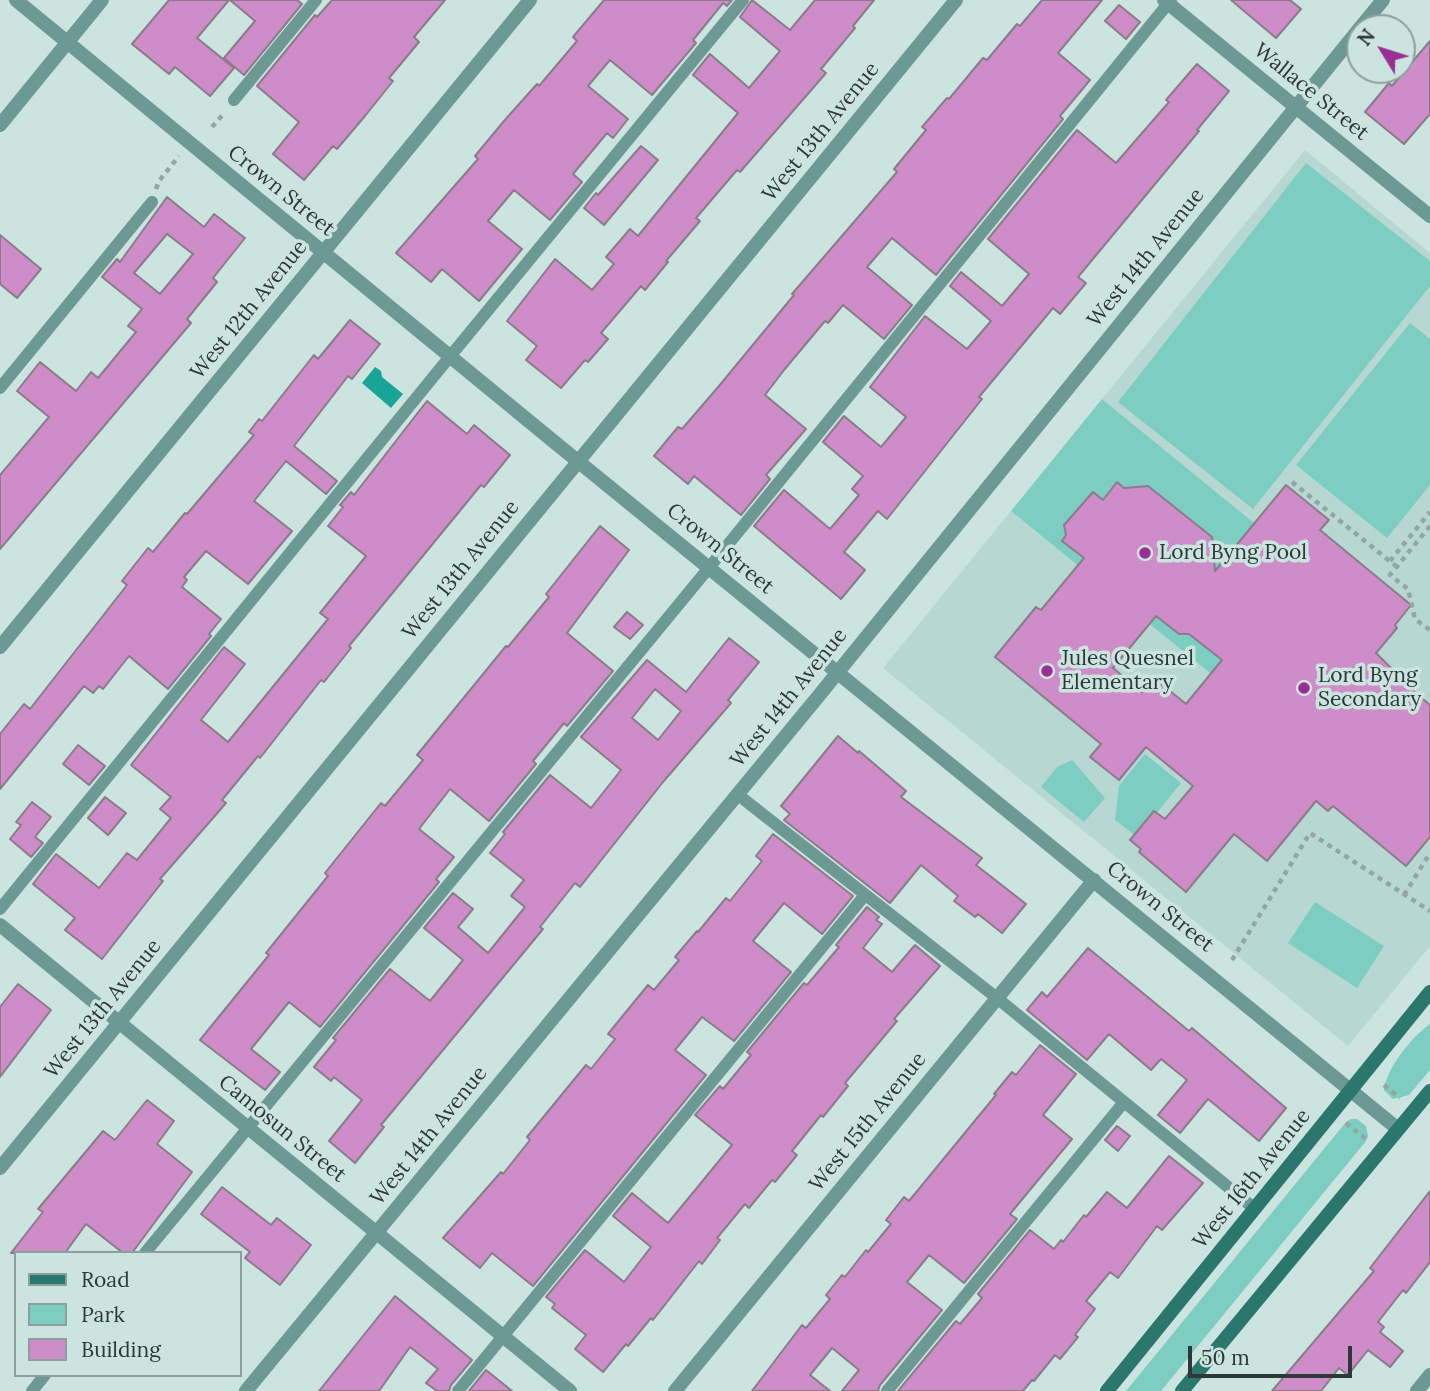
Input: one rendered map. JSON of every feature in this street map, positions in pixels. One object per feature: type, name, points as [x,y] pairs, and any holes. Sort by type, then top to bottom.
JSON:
[{"type":"main road","name":"West 16th Avenue","points":[[1107,1391],[1430,992]]},
{"type":"main road","points":[[1182,1391],[1430,1091]]},
{"type":"street","name":"Crown Street","points":[[16,0],[1398,1129]]},
{"type":"street","points":[[0,125],[102,0]]},
{"type":"street","name":"West 12th Avenue","points":[[0,647],[530,0]]},
{"type":"street","name":"West 13th Avenue","points":[[0,1168],[956,0]]},
{"type":"street","name":"West 14th Avenue","points":[[1372,14],[1383,0]]},
{"type":"street","name":"Wallace Street","points":[[1168,1],[1429,213]]},
{"type":"street","name":"West 14th Avenue","points":[[246,1391],[838,671],[1346,45]]},
{"type":"street","name":"West 15th Avenue","points":[[675,1391],[1094,880]]},
{"type":"street","name":"Camosun Street","points":[[0,925],[570,1391]]},
{"type":"street","points":[[1417,1391],[1430,1375]]},
{"type":"lane","points":[[234,100],[316,0]]},
{"type":"lane","points":[[0,909],[743,0]]},
{"type":"lane","points":[[147,1251],[709,567],[1168,1]]},
{"type":"lane","points":[[0,388],[152,202]]},
{"type":"lane","points":[[737,794],[997,998],[1255,1209]]},
{"type":"lane","points":[[458,1391],[865,895]]},
{"type":"lane","points":[[887,1391],[1124,1102]]},
{"type":"lane","points":[[32,1391],[43,1377]]},
{"type":"path","points":[[212,127],[225,111]]},
{"type":"path","points":[[159,181],[180,155]]},
{"type":"path","points":[[1292,482],[1397,567]]},
{"type":"path","points":[[1390,561],[1430,512]]},
{"type":"path","points":[[1430,526],[1390,575],[1408,589],[1415,619],[1430,630]]},
{"type":"path","points":[[1231,960],[1310,833],[1430,911]]},
{"type":"path","points":[[1405,895],[1430,853]]},
{"type":"path","points":[[1384,1085],[1400,1098]]},
{"type":"path","points":[[1345,1122],[1367,1140]]},
{"type":"shaded area","name":"Lord Byng Secondary","points":[[1305,150],[1430,253],[1430,946],[1348,1046],[883,668],[1011,511],[1211,674],[1302,562],[1102,399]]},
{"type":"shaded area","points":[[375,367],[381,371],[382,377],[403,394],[391,408],[362,383]]},
{"type":"green space","points":[[1306,163],[1430,261],[1430,286],[1253,509],[1118,402]]},
{"type":"green space","points":[[1410,323],[1430,339],[1430,485],[1387,538],[1296,465]]},
{"type":"green space","name":"Lord Byng Pool","points":[[1102,399],[1302,562],[1211,674],[1011,511]]},
{"type":"green space","points":[[1145,754],[1181,783],[1137,837],[1115,820],[1119,786]]},
{"type":"green space","points":[[1072,760],[1105,798],[1084,822],[1041,787],[1057,767]]},
{"type":"green space","points":[[1315,902],[1384,946],[1357,988],[1288,943]]},
{"type":"green space","points":[[1430,1024],[1430,1070],[1409,1095],[1393,1099],[1384,1090],[1390,1072],[1409,1044]]},
{"type":"green space","points":[[1357,1119],[1366,1126],[1366,1141],[1161,1391],[1126,1391],[1346,1122]]},
{"type":"building","points":[[169,0],[229,0],[197,38],[234,68],[210,96],[175,67],[169,74],[132,44]]},
{"type":"building","points":[[230,0],[297,0],[302,4],[244,75],[224,58],[255,21]]},
{"type":"building","points":[[332,0],[445,0],[414,37],[419,42],[389,78],[393,81],[337,149],[333,146],[304,180],[273,154],[299,122],[257,86],[315,15],[317,17]]},
{"type":"building","points":[[604,0],[732,0],[727,6],[723,3],[693,40],[696,43],[652,95],[610,60],[588,86],[628,119],[613,138],[607,133],[573,174],[582,182],[550,220],[514,190],[488,221],[522,249],[479,301],[442,269],[431,282],[396,253],[478,159],[475,156],[504,121],[537,84],[539,86],[577,41],[573,37]]},
{"type":"building","points":[[752,0],[790,30],[815,0],[874,0],[821,69],[826,73],[696,218],[700,221],[645,290],[641,286],[601,333],[608,339],[561,388],[526,360],[537,346],[507,321],[555,259],[592,290],[614,264],[606,257],[630,229],[638,236],[738,113],[693,75],[710,54],[749,88],[780,51],[740,17]]},
{"type":"building","points":[[1042,0],[1102,0],[1058,53],[1090,80],[1060,116],[1063,119],[936,275],[892,238],[867,267],[912,305],[884,339],[843,305],[828,323],[825,321],[784,370],[765,395],[806,429],[766,475],[770,479],[741,515],[694,476],[688,484],[654,456],[678,427],[682,429],[719,386],[794,295],[792,294],[897,172],[894,169],[926,130],[922,127],[983,58],[987,60],[1017,24],[1020,26]]},
{"type":"building","points":[[1231,0],[1290,0],[1301,9],[1276,38]]},
{"type":"building","points":[[1119,5],[1140,22],[1126,39],[1105,21]]},
{"type":"building","points":[[1430,41],[1430,114],[1404,144],[1365,112],[1388,84],[1416,84],[1416,58]]},
{"type":"building","points":[[1197,64],[1229,91],[1078,277],[1086,283],[1060,314],[1053,308],[979,397],[982,399],[887,519],[878,511],[844,552],[865,570],[841,599],[754,526],[784,490],[830,529],[859,495],[852,489],[863,476],[823,442],[844,416],[881,447],[906,417],[870,387],[925,316],[967,349],[991,321],[950,286],[961,272],[1002,306],[1029,274],[988,239],[1077,130],[1116,163],[1169,102],[1166,100]]},
{"type":"building","points":[[641,146],[658,160],[604,225],[584,208]]},
{"type":"building","points":[[167,197],[204,227],[214,214],[245,238],[213,278],[217,282],[187,319],[191,323],[0,549],[0,475],[49,417],[17,391],[40,362],[76,391],[91,372],[98,378],[136,332],[128,326],[142,309],[102,277],[117,259],[120,262]],"holes":[[[167,234],[193,254],[160,294],[134,273]]]},
{"type":"building","points":[[0,235],[41,269],[17,298],[0,284]]},
{"type":"building","points":[[350,320],[380,344],[352,379],[348,376],[294,446],[337,481],[326,494],[286,461],[254,501],[292,531],[248,584],[206,551],[184,577],[187,580],[182,587],[221,619],[209,634],[211,636],[168,689],[129,656],[103,689],[99,686],[93,693],[84,686],[0,789],[0,734],[24,704],[30,709],[127,585],[122,581],[148,548],[153,552],[185,513],[187,514],[254,435],[249,432],[259,419],[262,421],[314,355],[318,359]]},
{"type":"building","points":[[427,401],[467,434],[474,425],[510,455],[484,487],[481,485],[349,646],[351,648],[324,682],[321,680],[260,758],[258,756],[222,800],[226,803],[160,879],[163,881],[102,959],[65,930],[75,918],[33,884],[56,854],[99,888],[127,853],[137,860],[171,818],[160,809],[171,797],[131,765],[224,647],[245,664],[201,720],[228,742],[328,619],[320,613],[366,556],[328,526],[343,507],[340,505],[351,492],[354,495]]},
{"type":"building","name":"Lord Byng Secondary","points":[[1117,482],[1124,488],[1148,486],[1212,537],[1215,571],[1286,485],[1329,520],[1320,530],[1411,605],[1395,625],[1397,628],[1376,653],[1396,676],[1430,705],[1430,837],[1406,866],[1333,806],[1328,811],[1316,801],[1267,861],[1234,834],[1186,892],[1139,852],[1141,849],[1130,840],[1154,811],[1165,819],[1193,786],[1146,747],[1119,780],[1090,757],[1101,744],[995,657],[1036,607],[1041,610],[1084,558],[1062,541],[1066,535],[1064,525],[1093,492],[1103,500]],"holes":[[[1156,616],[1179,634],[1189,634],[1222,660],[1186,704],[1154,678],[1142,692],[1113,668]]]},
{"type":"building","points":[[600,526],[629,550],[567,633],[613,671],[567,726],[564,723],[533,761],[536,764],[489,821],[450,789],[419,829],[454,857],[436,879],[439,882],[320,1027],[289,1002],[251,1049],[280,1072],[265,1090],[200,1040],[269,955],[266,953],[328,876],[325,873],[381,803],[385,806],[423,760],[417,755],[549,597],[546,594]]},
{"type":"building","points":[[627,612],[643,625],[630,639],[614,627]]},
{"type":"building","points":[[729,638],[759,662],[728,700],[731,703],[663,782],[580,887],[575,883],[540,927],[543,929],[381,1125],[384,1127],[355,1163],[329,1141],[362,1100],[334,1077],[331,1081],[314,1067],[336,1040],[333,1038],[390,969],[430,1001],[463,960],[424,928],[453,893],[473,909],[458,927],[488,953],[525,907],[511,896],[524,880],[490,853],[505,834],[503,832],[550,775],[591,808],[621,770],[581,737],[647,660],[686,692]],"holes":[[[655,689],[681,711],[658,740],[632,718]]]},
{"type":"building","points":[[838,736],[906,791],[901,797],[982,858],[976,865],[1026,904],[1002,933],[978,914],[975,917],[954,901],[958,896],[921,865],[890,903],[784,820],[790,814],[781,806]]},
{"type":"building","points":[[78,745],[105,766],[89,785],[63,764]]},
{"type":"building","points":[[105,797],[126,813],[108,835],[88,818]]},
{"type":"building","points":[[32,802],[51,817],[35,837],[43,843],[31,857],[10,839],[21,825],[16,822]]},
{"type":"building","points":[[773,834],[853,896],[822,934],[784,903],[753,941],[791,972],[734,1041],[702,1017],[675,1050],[706,1075],[533,1286],[492,1253],[480,1268],[443,1238],[501,1172],[503,1174],[530,1140],[527,1137],[586,1065],[591,1069],[615,1039],[608,1034],[648,985],[654,990],[679,960],[675,957],[697,931],[726,898],[730,901],[762,861],[756,856]]},
{"type":"building","points":[[867,907],[879,917],[876,920],[882,924],[863,948],[892,972],[915,945],[940,966],[894,1019],[897,1021],[845,1083],[848,1086],[792,1151],[797,1155],[775,1182],[772,1180],[749,1208],[745,1204],[717,1238],[720,1240],[702,1264],[699,1261],[653,1320],[651,1318],[603,1372],[575,1349],[586,1335],[552,1308],[555,1304],[546,1297],[585,1250],[624,1282],[651,1247],[613,1216],[632,1193],[668,1223],[696,1189],[732,1145],[695,1115],[720,1086],[723,1089],[751,1055],[747,1052],[804,983],[807,985],[839,947],[836,945]]},
{"type":"building","points":[[1088,948],[1189,1031],[1192,1028],[1286,1108],[1259,1141],[1208,1099],[1180,1133],[1158,1115],[1187,1080],[1161,1059],[1151,1070],[1109,1034],[1087,1060],[1027,1010],[1042,992],[1047,997]]},
{"type":"building","points":[[18,984],[51,1010],[0,1077],[0,1007]]},
{"type":"building","points":[[1040,1045],[1076,1074],[1043,1115],[1072,1139],[1010,1214],[1017,1219],[964,1283],[929,1255],[907,1282],[942,1310],[880,1385],[878,1391],[842,1391],[859,1370],[832,1348],[810,1375],[830,1391],[752,1391],[802,1325],[806,1328],[830,1299],[826,1295],[842,1275],[845,1277],[891,1224],[886,1220],[904,1197],[909,1201],[1012,1072],[1016,1075]]},
{"type":"building","points":[[147,1100],[174,1121],[157,1144],[192,1172],[133,1251],[120,1251],[86,1224],[66,1251],[11,1253],[43,1212],[38,1209],[103,1131],[115,1140]]},
{"type":"building","points":[[1117,1126],[1130,1136],[1118,1151],[1105,1140]]},
{"type":"building","points":[[1169,1156],[1203,1183],[1162,1230],[1157,1226],[1118,1278],[1110,1272],[1086,1301],[1095,1309],[1075,1335],[1078,1337],[1060,1359],[1055,1355],[1023,1391],[898,1391],[956,1321],[960,1324],[982,1298],[978,1294],[1030,1230],[1054,1249],[1107,1192],[1127,1208]]},
{"type":"building","points":[[222,1187],[271,1225],[277,1218],[311,1245],[280,1285],[245,1258],[250,1252],[201,1214]]},
{"type":"building","points":[[1430,1191],[1430,1262],[1406,1293],[1403,1290],[1378,1322],[1384,1327],[1380,1332],[1403,1351],[1390,1367],[1368,1350],[1348,1375],[1339,1368],[1321,1391],[1272,1391],[1374,1271],[1370,1268]]},
{"type":"building","points":[[395,1296],[472,1360],[449,1391],[437,1391],[426,1383],[438,1369],[410,1347],[379,1391],[319,1391]]},
{"type":"building","points":[[486,1370],[512,1391],[469,1391]]},
{"type":"place","name":"Lord Byng Pool","points":[[1145,553]]},
{"type":"place","name":"Jules Quesnel Elementary","points":[[1047,671]]},
{"type":"place","name":"Lord Byng Secondary","points":[[1304,688]]}]
